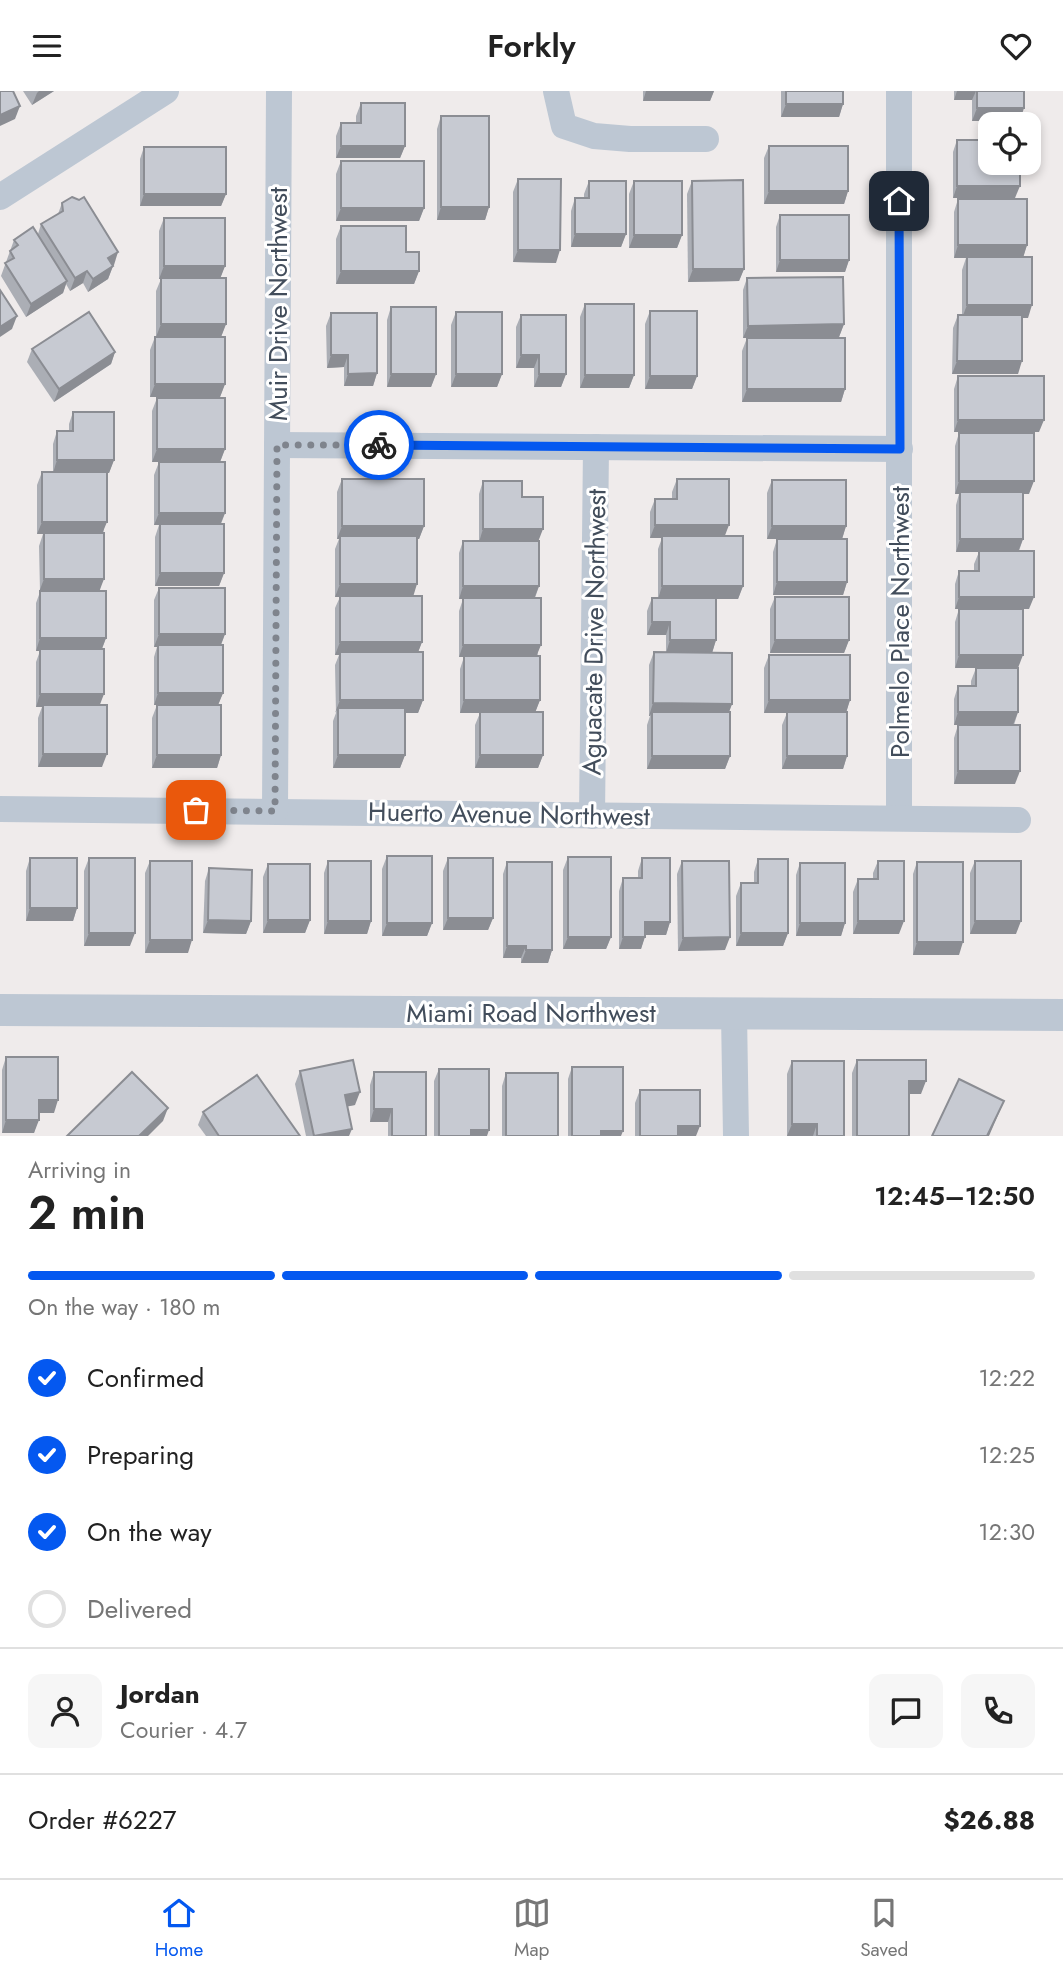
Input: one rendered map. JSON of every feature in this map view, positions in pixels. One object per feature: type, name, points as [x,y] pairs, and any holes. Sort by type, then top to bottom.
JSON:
[{"type":"street","points":[[0,197],[166,91]]},
{"type":"street","name":"Muir Drive Northwest","points":[[275,811],[279,91]]},
{"type":"street","points":[[556,91],[564,126],[594,136],[706,139]]},
{"type":"street","name":"Polmelo Place Northwest","points":[[899,91],[899,818]]},
{"type":"street","points":[[277,445],[900,449]]},
{"type":"street","name":"Aguacate Drive Northwest","points":[[593,816],[596,447]]},
{"type":"street","name":"Huerto Avenue Northwest","points":[[0,809],[1018,820]]},
{"type":"street","name":"Miami Road Northwest","points":[[0,1010],[1063,1015]]},
{"type":"street","points":[[734,1014],[736,1136]]},
{"type":"building","points":[[0,91],[13,91],[20,106],[0,115]]},
{"type":"building","points":[[786,91],[843,91],[843,104],[786,104]]},
{"type":"building","points":[[977,91],[1024,91],[1024,108],[977,108]]},
{"type":"building","points":[[361,103],[405,103],[405,146],[341,146],[341,123],[361,123]]},
{"type":"building","points":[[441,116],[489,116],[489,207],[441,207]]},
{"type":"building","points":[[957,140],[978,140],[978,175],[1020,175],[1020,186],[957,186]]},
{"type":"building","points":[[769,146],[848,146],[848,191],[769,191]]},
{"type":"building","points":[[144,147],[226,147],[226,194],[144,194]]},
{"type":"building","points":[[341,161],[424,161],[424,208],[341,208]]},
{"type":"building","points":[[518,179],[561,179],[560,250],[518,250]]},
{"type":"building","points":[[743,180],[744,269],[693,269],[692,181]]},
{"type":"building","points":[[589,181],[626,181],[626,234],[575,234],[575,198],[589,198]]},
{"type":"building","points":[[634,181],[682,181],[682,235],[634,235]]},
{"type":"building","points":[[72,197],[79,200],[84,197],[118,252],[108,258],[113,266],[93,279],[87,271],[75,278],[41,224],[63,211],[62,203]]},
{"type":"building","points":[[958,199],[1027,199],[1027,245],[958,245]]},
{"type":"building","points":[[780,215],[849,215],[849,260],[780,260]]},
{"type":"building","points":[[164,218],[225,218],[225,266],[164,266]]},
{"type":"building","points":[[341,226],[406,226],[406,252],[419,252],[419,271],[341,271]]},
{"type":"building","points":[[33,227],[67,281],[31,304],[5,263],[14,258],[10,251],[18,245],[14,240]]},
{"type":"building","points":[[967,257],[1032,257],[1032,305],[967,305]]},
{"type":"building","points":[[843,277],[844,324],[748,326],[747,278]]},
{"type":"building","points":[[161,278],[226,278],[226,324],[161,324]]},
{"type":"building","points":[[0,290],[17,316],[0,327]]},
{"type":"building","points":[[585,304],[634,304],[634,375],[585,375]]},
{"type":"building","points":[[391,307],[436,307],[436,374],[391,374]]},
{"type":"building","points":[[650,311],[697,311],[697,376],[650,376]]},
{"type":"building","points":[[89,312],[115,352],[59,389],[32,349]]},
{"type":"building","points":[[456,312],[502,312],[502,374],[456,374]]},
{"type":"building","points":[[331,313],[377,313],[377,373],[348,374],[348,355],[331,355]]},
{"type":"building","points":[[521,315],[566,315],[566,374],[539,374],[539,355],[521,355]]},
{"type":"building","points":[[958,315],[1022,315],[1022,361],[957,361]]},
{"type":"building","points":[[155,337],[225,337],[225,384],[155,384]]},
{"type":"building","points":[[747,338],[845,338],[845,389],[747,389]]},
{"type":"building","points":[[958,376],[1044,376],[1044,420],[958,420]]},
{"type":"building","points":[[157,398],[225,398],[225,449],[157,449]]},
{"type":"building","points":[[73,412],[114,412],[114,460],[57,460],[57,431],[73,431]]},
{"type":"building","points":[[959,433],[1034,433],[1034,481],[959,481]]},
{"type":"building","points":[[159,462],[225,462],[225,513],[159,513]]},
{"type":"building","points":[[42,472],[107,472],[107,522],[42,522]]},
{"type":"building","points":[[342,479],[424,479],[424,526],[342,526]]},
{"type":"building","points":[[677,479],[729,479],[729,525],[655,525],[655,499],[677,499]]},
{"type":"building","points":[[772,480],[846,480],[846,526],[772,526]]},
{"type":"building","points":[[483,481],[522,481],[522,497],[543,497],[543,529],[483,529]]},
{"type":"building","points":[[960,492],[1023,492],[1023,539],[960,539]]},
{"type":"building","points":[[160,524],[224,524],[224,573],[160,573]]},
{"type":"building","points":[[44,533],[104,533],[104,579],[44,579]]},
{"type":"building","points":[[340,536],[417,536],[417,584],[340,584]]},
{"type":"building","points":[[662,536],[743,536],[743,586],[662,586]]},
{"type":"building","points":[[777,539],[847,539],[847,582],[777,582]]},
{"type":"building","points":[[463,541],[539,541],[539,586],[463,586]]},
{"type":"building","points":[[979,551],[1034,551],[1034,597],[959,597],[959,571],[979,571]]},
{"type":"building","points":[[159,588],[225,588],[225,634],[159,634]]},
{"type":"building","points":[[40,591],[106,591],[106,638],[40,638]]},
{"type":"building","points":[[340,596],[422,596],[422,642],[340,642]]},
{"type":"building","points":[[775,597],[849,597],[849,640],[775,640]]},
{"type":"building","points":[[463,598],[541,598],[541,645],[463,645]]},
{"type":"building","points":[[652,598],[716,598],[716,640],[670,640],[670,622],[652,622]]},
{"type":"building","points":[[959,609],[1023,609],[1023,655],[959,655]]},
{"type":"building","points":[[158,645],[223,645],[223,693],[158,693]]},
{"type":"building","points":[[40,649],[104,649],[104,694],[40,694]]},
{"type":"building","points":[[340,652],[423,652],[423,700],[340,700]]},
{"type":"building","points":[[654,652],[732,653],[732,704],[653,703]]},
{"type":"building","points":[[769,655],[850,655],[850,700],[769,700]]},
{"type":"building","points":[[464,656],[540,656],[540,700],[464,700]]},
{"type":"building","points":[[976,668],[1018,668],[1018,712],[958,712],[958,686],[976,686]]},
{"type":"building","points":[[43,705],[107,705],[107,754],[43,754]]},
{"type":"building","points":[[157,705],[221,705],[221,755],[157,755]]},
{"type":"building","points":[[338,708],[405,708],[405,755],[338,755]]},
{"type":"building","points":[[480,712],[543,712],[543,755],[480,755]]},
{"type":"building","points":[[652,712],[730,712],[730,756],[652,756]]},
{"type":"building","points":[[787,712],[847,712],[847,756],[787,756]]},
{"type":"building","points":[[958,725],[1020,725],[1020,771],[958,771]]},
{"type":"building","points":[[387,856],[432,856],[432,923],[387,923]]},
{"type":"building","points":[[568,857],[611,857],[611,937],[568,937]]},
{"type":"building","points":[[30,858],[77,858],[77,908],[30,908]]},
{"type":"building","points":[[89,858],[135,858],[135,933],[89,933]]},
{"type":"building","points":[[448,858],[493,858],[493,918],[448,918]]},
{"type":"building","points":[[642,858],[670,858],[670,922],[645,922],[645,937],[623,937],[623,878],[642,878]]},
{"type":"building","points":[[758,859],[788,859],[788,933],[741,933],[741,883],[758,883]]},
{"type":"building","points":[[150,861],[192,861],[192,940],[150,940]]},
{"type":"building","points":[[328,861],[371,861],[371,921],[328,921]]},
{"type":"building","points":[[682,861],[729,861],[730,937],[683,938]]},
{"type":"building","points":[[878,861],[904,861],[904,921],[858,921],[858,879],[878,879]]},
{"type":"building","points":[[975,861],[1021,861],[1021,921],[975,921]]},
{"type":"building","points":[[507,862],[552,862],[552,950],[526,950],[526,946],[507,946]]},
{"type":"building","points":[[917,862],[963,862],[963,942],[917,942]]},
{"type":"building","points":[[800,863],[845,863],[845,923],[800,923]]},
{"type":"building","points":[[268,864],[310,864],[310,920],[268,920]]},
{"type":"building","points":[[209,868],[252,870],[251,921],[208,920]]},
{"type":"building","points":[[6,1057],[58,1057],[58,1100],[39,1100],[39,1120],[6,1120]]},
{"type":"building","points":[[353,1060],[360,1092],[345,1095],[352,1129],[314,1136],[300,1071]]},
{"type":"building","points":[[857,1060],[926,1060],[926,1081],[909,1081],[909,1136],[857,1136]]},
{"type":"building","points":[[792,1061],[844,1061],[844,1136],[817,1136],[817,1124],[792,1124]]},
{"type":"building","points":[[572,1067],[623,1067],[623,1131],[601,1131],[601,1136],[572,1136]]},
{"type":"building","points":[[439,1069],[489,1069],[489,1130],[471,1130],[471,1136],[439,1136]]},
{"type":"building","points":[[132,1072],[168,1108],[139,1136],[67,1136]]},
{"type":"building","points":[[374,1072],[426,1072],[426,1136],[392,1136],[392,1109],[374,1109]]},
{"type":"building","points":[[506,1073],[558,1073],[558,1136],[506,1136]]},
{"type":"building","points":[[257,1075],[300,1136],[219,1136],[203,1112]]},
{"type":"building","points":[[959,1079],[1004,1101],[987,1136],[932,1136]]},
{"type":"building","points":[[640,1090],[700,1090],[700,1126],[678,1126],[678,1136],[640,1136]]},
{"type":"way so far","points":[[196,810],[275,811],[277,445],[379,445]]},
{"type":"route","points":[[379,445],[900,449],[899,201]]}]
